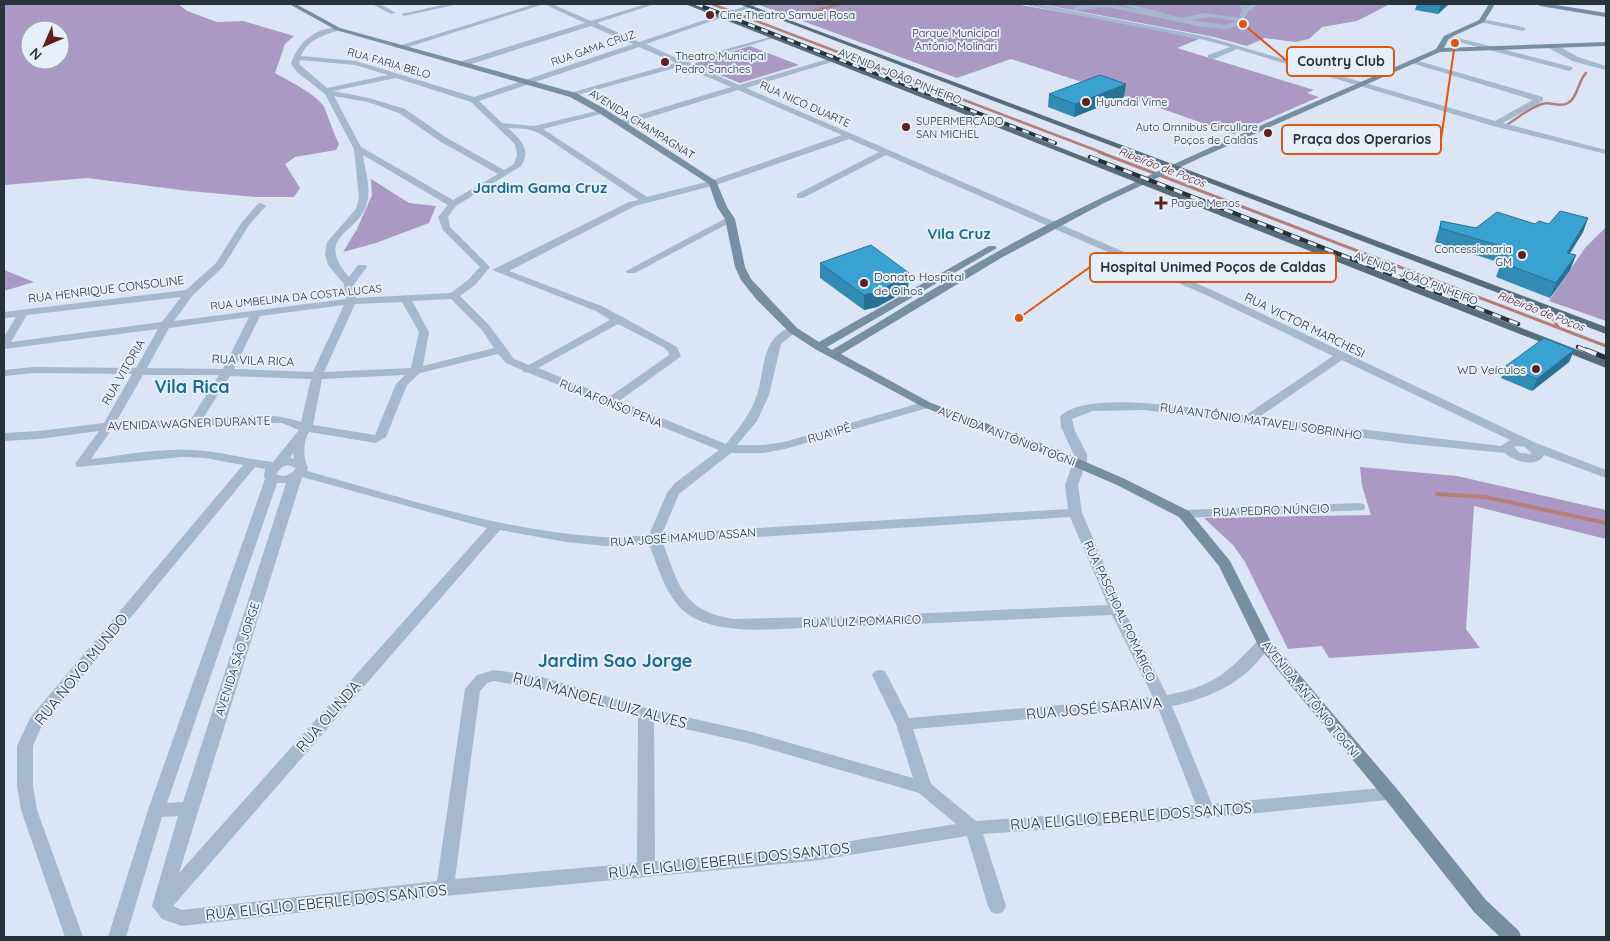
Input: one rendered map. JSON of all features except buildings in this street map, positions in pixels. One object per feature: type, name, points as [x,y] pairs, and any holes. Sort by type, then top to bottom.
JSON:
[{"type":"main road","name":"AVENIDA JOÃO PINHEIRO","points":[[688,4],[724,15],[772,37],[1140,180],[1606,365]]},
{"type":"main road","name":"AVENIDA JOÃO PINHEIRO","points":[[748,6],[1170,169],[1606,331]]},
{"type":"street","name":"AVENIDA CHAMPAGNAT","points":[[292,4],[338,29],[573,95],[602,111],[713,183]]},
{"type":"street","points":[[375,4],[383,8],[392,9]]},
{"type":"street","points":[[404,14],[456,4]]},
{"type":"street","points":[[399,47],[541,4]]},
{"type":"street","name":"RUA NICO DUARTE","points":[[547,4],[1049,222]]},
{"type":"street","points":[[462,64],[652,4]]},
{"type":"street","points":[[1030,4],[1206,38],[1496,124],[1606,152]]},
{"type":"street","points":[[1052,4],[1077,8],[1105,4],[1122,6],[1222,27],[1235,26],[1240,20],[1244,7],[1256,4]]},
{"type":"street","points":[[1482,21],[1492,4]]},
{"type":"street","points":[[1540,4],[1606,15]]},
{"type":"street","name":"RUA GAMA CRUZ","points":[[474,100],[748,6]]},
{"type":"street","points":[[1105,18],[1122,6]]},
{"type":"street","points":[[1184,20],[1198,14],[1206,14],[1240,20]]},
{"type":"street","points":[[1439,50],[1446,37],[1482,21],[1523,29]]},
{"type":"street","points":[[302,433],[317,376],[351,301],[349,284],[333,266],[330,254],[332,242],[350,224],[360,210],[364,198],[358,149],[327,92],[295,64],[305,41],[338,29]]},
{"type":"street","points":[[573,95],[772,37]]},
{"type":"street","points":[[1446,37],[1569,69]]},
{"type":"street","points":[[819,347],[976,258],[1049,222],[1140,180],[1170,169],[1439,50],[1606,44]]},
{"type":"street","points":[[1552,46],[1574,59],[1606,68]]},
{"type":"street","points":[[1211,57],[1237,47]]},
{"type":"street","name":"RUA FARIA BELO","points":[[296,58],[356,63],[474,100]]},
{"type":"street","points":[[621,124],[830,60]]},
{"type":"street","points":[[1412,62],[1540,99],[1496,124]]},
{"type":"street","points":[[327,92],[396,76]]},
{"type":"street","points":[[327,92],[369,100],[402,111],[444,140],[505,174]]},
{"type":"street","points":[[474,100],[519,143],[522,151],[522,160],[505,174],[452,204],[443,217],[446,228],[485,267],[501,271],[600,309],[674,349],[675,356],[609,402]]},
{"type":"street","points":[[501,125],[537,128],[602,111]]},
{"type":"street","points":[[537,128],[644,199]]},
{"type":"street","points":[[501,271],[607,215],[644,199],[713,183],[848,136]]},
{"type":"street","points":[[358,149],[452,204]]},
{"type":"street","points":[[800,196],[886,152]]},
{"type":"street","points":[[713,183],[722,206],[730,219],[740,267],[746,280],[792,330],[833,354],[918,304],[1049,222]]},
{"type":"street","name":"RUA HENRIQUE CONSOLINE","points":[[4,315],[189,293],[220,265],[245,224],[261,206]]},
{"type":"street","points":[[632,271],[730,219]]},
{"type":"street","name":"RUA VICTOR MARCHESI","points":[[1049,222],[1224,299],[1530,445],[1606,474]]},
{"type":"street","points":[[976,258],[986,262]]},
{"type":"street","points":[[349,284],[362,267]]},
{"type":"street","points":[[485,267],[472,282],[454,296],[486,329],[499,350]]},
{"type":"street","name":"RUA VITORIA","points":[[189,293],[166,324],[108,426],[81,464],[181,453],[204,454],[250,465]]},
{"type":"street","name":"RUA UMBELINA DA COSTA LUCAS","points":[[4,345],[351,301],[454,296]]},
{"type":"street","points":[[906,298],[918,304]]},
{"type":"street","points":[[406,299],[424,332],[416,371]]},
{"type":"street","points":[[4,345],[24,312]]},
{"type":"street","points":[[195,421],[226,372],[256,314]]},
{"type":"street","points":[[528,370],[618,320]]},
{"type":"street","points":[[654,538],[673,493],[678,486],[728,450],[759,407],[768,382],[772,352],[776,342],[792,330]]},
{"type":"street","name":"RUA AFONSO PENA","points":[[499,350],[510,361],[528,370],[728,450]]},
{"type":"street","name":"RUA VILA RICA","points":[[4,373],[34,370],[141,371],[317,376],[416,371],[499,350]]},
{"type":"street","name":"AVENIDA ANTÔNIO TOGNI","points":[[833,354],[927,405],[1080,464],[1121,482],[1184,514],[1225,564],[1264,643],[1391,794],[1480,906],[1512,937]]},
{"type":"street","points":[[1247,420],[1340,356]]},
{"type":"street","name":"AVENIDA WAGNER DURANTE","points":[[4,436],[39,435],[108,426],[195,421],[283,420],[302,433],[374,439],[380,437],[402,384],[416,371]]},
{"type":"street","name":"RUA IPÊ","points":[[728,450],[763,449],[785,445],[927,405]]},
{"type":"street","name":"RUA ANTÔNIO MATAVELI SOBRINHO","points":[[1080,464],[1081,456],[1065,419],[1070,414],[1113,405],[1144,406],[1247,420],[1508,450]]},
{"type":"street","points":[[1489,426],[1508,450],[1519,457],[1606,474]]},
{"type":"street","name":"AVENIDA SÃO JORGE","points":[[119,933],[156,810],[275,469],[302,433]]},
{"type":"street","name":"AVENIDA SÃO JORGE","points":[[161,906],[189,809],[298,471],[302,433]]},
{"type":"street","points":[[1486,448],[1496,443],[1498,439]]},
{"type":"street","points":[[1508,450],[1508,444],[1514,442],[1530,445],[1539,454],[1534,459]]},
{"type":"street","points":[[250,465],[275,469],[288,461],[298,471],[281,480],[275,469]]},
{"type":"street","name":"RUA PASCHOAL POMARICO","points":[[1080,464],[1072,481],[1071,496],[1075,512],[1117,610],[1163,702],[1207,811]]},
{"type":"street","name":"RUA NOVO MUNDO","points":[[74,937],[29,810],[24,786],[25,746],[29,734],[36,722],[250,465]]},
{"type":"street","name":"RUA JOSÉ MAMUD ASSAN","points":[[298,471],[496,526],[555,537],[597,542],[1075,512]]},
{"type":"street","name":"RUA PEDRO NÚNCIO","points":[[1184,514],[1359,508]]},
{"type":"street","name":"RUA OLINDA","points":[[161,906],[496,526]]},
{"type":"street","name":"RUA LUIZ POMARICO","points":[[654,538],[677,595],[695,613],[716,622],[734,624],[865,622],[1117,610]]},
{"type":"street","name":"RUA JOSÉ SARAIVA","points":[[904,724],[1163,702],[1192,697],[1223,684],[1238,672],[1264,643]]},
{"type":"street","name":"RUA MANOEL LUIZ ALVES","points":[[445,888],[473,689],[482,679],[494,675],[542,683],[646,714],[748,737],[924,788]]},
{"type":"street","points":[[880,675],[904,724],[924,788],[973,828],[997,906]]},
{"type":"street","points":[[646,714],[646,869]]},
{"type":"street","name":"RUA ELIGLIO EBERLE DOS SANTOS","points":[[161,906],[168,913],[182,918],[445,888],[813,854],[973,828],[1207,811],[1391,794]]},
{"type":"street","points":[[156,810],[189,809]]},
{"type":"green space","points":[[4,4],[178,4],[187,11],[217,22],[243,21],[294,36],[285,44],[275,73],[302,88],[321,102],[339,144],[336,150],[295,157],[285,164],[300,188],[294,197],[257,197],[189,191],[87,178],[4,185]]},
{"type":"green space","name":"Parque Municipal Antônio Molinari","points":[[1014,4],[1136,25],[1199,39],[1177,48],[1314,90],[1307,93],[1319,97],[1234,134],[1011,59],[957,78],[759,5]]},
{"type":"green space","points":[[1041,4],[1390,4],[1357,21],[1322,27],[1309,39],[1296,42],[1265,38],[1247,46],[1214,37]]},
{"type":"green space","points":[[750,46],[799,65],[740,83],[693,64]]},
{"type":"green space","points":[[371,179],[409,203],[436,206],[429,223],[376,243],[343,252],[357,229],[372,195]]},
{"type":"green space","points":[[1606,227],[1606,321],[1549,301],[1585,248]]},
{"type":"green space","points":[[4,270],[34,282],[4,291]]},
{"type":"green space","points":[[1360,467],[1457,476],[1606,510],[1606,539],[1474,506],[1466,629],[1480,648],[1329,658],[1322,646],[1288,649],[1245,562],[1233,545],[1204,518],[1371,515],[1362,486]]},
{"type":"waterway","name":"Ribeirão de Poços","points":[[712,4],[1103,153]]},
{"type":"waterway","points":[[796,16],[840,4]]},
{"type":"waterway","points":[[1508,124],[1528,110],[1542,104],[1562,105],[1568,103],[1574,97],[1586,73]]},
{"type":"waterway","name":"Ribeirão de Poços","points":[[1099,152],[1606,346]]},
{"type":"waterway","name":"Ribeirão de Poços","points":[[1552,318],[1559,328]]},
{"type":"waterway","points":[[1437,494],[1485,497],[1606,523]]},
{"type":"railway","points":[[696,4],[1055,143]]},
{"type":"railway","points":[[1090,157],[1518,324]]},
{"type":"railway","points":[[1578,347],[1590,352]]},
{"type":"railway","points":[[1586,350],[1606,358]]},
{"type":"place","name":"Cine Theatro Samuel Rosa","points":[[710,15]]},
{"type":"place","name":"Country Club","points":[[1243,24]]},
{"type":"place","name":"Praça dos Operarios","points":[[1455,43]]},
{"type":"place","name":"Theatro Municipal Pedro Sanches","points":[[665,62]]},
{"type":"place","name":"Hyundai Vime","points":[[1086,102]]},
{"type":"place","name":"SUPERMERCADO SAN MICHEL","points":[[906,127]]},
{"type":"place","name":"Auto Omnibus Circullare Poços de Caldas","points":[[1268,133]]},
{"type":"place","name":"Pague Menos","points":[[1161,203]]},
{"type":"place","name":"Concessionaria GM","points":[[1522,255]]},
{"type":"place","name":"Donato Hospital de Olhos","points":[[864,283]]},
{"type":"place","name":"Hospital Unimed Poços de Caldas","points":[[1019,318]]},
{"type":"place","name":"WD Veículos","points":[[1536,369]]},
{"type":"district","name":"Jardim Gama Cruz","points":[[540,187]]},
{"type":"district","name":"Vila Cruz","points":[[959,233]]},
{"type":"district","name":"Vila Rica","points":[[192,386]]},
{"type":"district","name":"Jardim Sao Jorge","points":[[615,660]]}]
